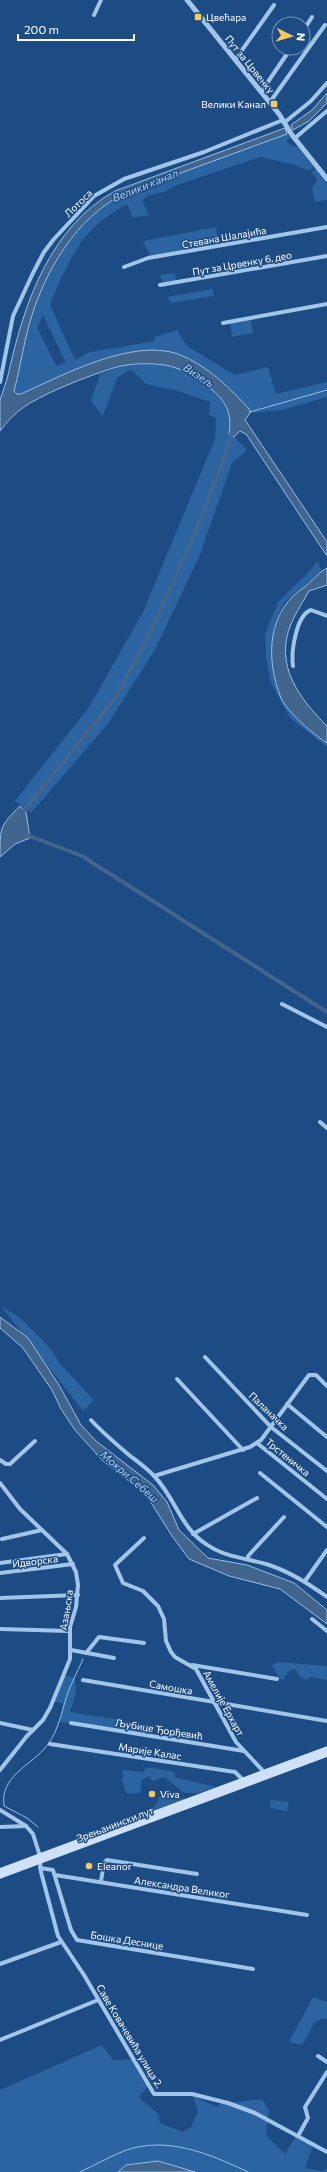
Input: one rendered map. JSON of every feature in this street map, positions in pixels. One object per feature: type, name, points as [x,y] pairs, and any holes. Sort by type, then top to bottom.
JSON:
[{"type":"main road","name":"Зрењанински пут","points":[[0,1876],[243,1780],[327,1749]]},
{"type":"main road","name":"Зрењанински пут","points":[[0,1871],[40,1859],[327,1754]]},
{"type":"street","points":[[94,15],[101,0]]},
{"type":"street","name":"Пут за Црвенку","points":[[187,0],[270,102],[295,138],[325,171],[327,178]]},
{"type":"street","points":[[235,60],[274,4]]},
{"type":"street","points":[[270,102],[325,24]]},
{"type":"street","points":[[261,92],[286,56]]},
{"type":"street","name":"Лотоса","points":[[0,382],[14,316],[33,273],[44,252],[54,239],[94,196],[124,179],[285,123],[311,101],[327,83]]},
{"type":"street","points":[[295,138],[327,111]]},
{"type":"street","name":"Стевана Шалајића","points":[[124,268],[148,258],[327,226]]},
{"type":"street","name":"Пут за Црвенку 6. део","points":[[160,285],[327,256]]},
{"type":"street","points":[[223,323],[327,304]]},
{"type":"street","points":[[293,666],[294,638],[306,615],[311,610],[327,616]]},
{"type":"street","points":[[282,1004],[327,1027]]},
{"type":"street","points":[[320,1122],[327,1128]]},
{"type":"street","name":"Паланачка","points":[[205,1357],[271,1427],[327,1471]]},
{"type":"street","points":[[154,1476],[244,1450],[257,1443],[271,1427],[309,1375],[316,1375],[327,1386]]},
{"type":"street","points":[[177,1379],[244,1450]]},
{"type":"street","points":[[287,1404],[327,1437]]},
{"type":"street","points":[[92,1420],[110,1438],[154,1476],[167,1491],[193,1534],[222,1553],[275,1567],[305,1581],[327,1597]]},
{"type":"street","points":[[0,1460],[6,1464],[10,1464],[35,1441]]},
{"type":"street","name":"Трстеничка","points":[[257,1443],[327,1499]]},
{"type":"street","points":[[260,1472],[327,1527]]},
{"type":"street","name":"Азањска","points":[[0,1483],[20,1509],[67,1554],[73,1564],[77,1579],[78,1595],[69,1631],[71,1650],[70,1660],[48,1713],[0,1770]]},
{"type":"street","points":[[193,1534],[257,1498]]},
{"type":"street","points":[[247,1559],[284,1517]]},
{"type":"street","points":[[2,1539],[42,1530]]},
{"type":"street","name":"Амелије Ерхарт","points":[[144,1538],[117,1562],[116,1568],[124,1584],[143,1591],[158,1606],[164,1619],[168,1646],[175,1657],[192,1666],[216,1703],[236,1742],[265,1773]]},
{"type":"street","points":[[305,1581],[327,1550]]},
{"type":"street","points":[[0,1563],[67,1554]]},
{"type":"street","name":"Идворска","points":[[0,1573],[73,1564]]},
{"type":"street","points":[[0,1598],[78,1595]]},
{"type":"street","points":[[312,1619],[327,1631]]},
{"type":"street","points":[[0,1629],[69,1631]]},
{"type":"street","points":[[87,1652],[99,1637],[144,1643]]},
{"type":"street","points":[[71,1650],[114,1658]]},
{"type":"street","points":[[192,1666],[277,1679]]},
{"type":"street","name":"Самошка","points":[[83,1680],[327,1721]]},
{"type":"street","points":[[0,1723],[33,1730]]},
{"type":"street","name":"Љубице Ђорђевић","points":[[71,1723],[245,1751]]},
{"type":"street","name":"Марије Калас","points":[[50,1744],[235,1772],[243,1780]]},
{"type":"street","points":[[1,1812],[26,1826],[33,1834],[40,1859]]},
{"type":"street","points":[[0,1828],[26,1826]]},
{"type":"street","name":"Саве Ковачевића улица 2.","points":[[40,1859],[40,1868],[52,1917],[62,1942],[84,1975],[154,2094],[192,2094],[228,2103],[255,2113],[327,2152]]},
{"type":"street","points":[[101,1882],[104,1863],[107,1860],[196,1874]]},
{"type":"street","points":[[40,1868],[52,1869],[55,1874]]},
{"type":"street","name":"Александра Великог","points":[[55,1874],[307,1915]]},
{"type":"street","name":"Бошка Деснице","points":[[55,1874],[71,1930],[77,1940],[253,1969]]},
{"type":"street","points":[[0,1964],[62,1942]]},
{"type":"street","points":[[0,2040],[98,2000]]},
{"type":"street","points":[[318,2056],[327,2062]]},
{"type":"street","points":[[298,2136],[308,2118],[305,2107],[327,2072]]},
{"type":"shaded area","points":[[287,134],[290,138],[286,141],[292,146],[298,147],[314,168],[306,170],[296,165],[260,157],[177,185],[164,192],[149,195],[142,201],[149,215],[133,218],[127,204],[101,221],[83,240],[66,268],[50,305],[75,360],[90,352],[155,341],[154,337],[177,330],[187,346],[235,375],[268,367],[276,394],[327,382],[327,397],[282,410],[250,413],[250,410],[234,394],[217,378],[198,364],[178,354],[159,350],[140,351],[119,355],[77,369],[21,394],[17,394],[14,391],[29,325],[43,286],[53,267],[64,248],[77,231],[108,203],[126,193]],"holes":[[[43,315],[66,363],[56,366],[37,328]]]},
{"type":"shaded area","points":[[316,169],[327,184],[327,200],[315,202],[312,188],[317,180],[312,172]]},
{"type":"shaded area","points":[[216,227],[219,244],[150,256],[143,241]]},
{"type":"shaded area","points":[[175,273],[176,281],[164,284],[160,275]]},
{"type":"shaded area","points":[[213,289],[214,296],[171,303],[167,297]]},
{"type":"shaded area","points":[[251,320],[253,333],[232,337],[230,323]]},
{"type":"shaded area","points":[[146,364],[178,368],[205,382],[219,396],[228,412],[230,422],[229,432],[247,450],[232,463],[199,557],[155,650],[107,725],[31,813],[15,801],[89,707],[143,612],[215,439],[216,418],[209,415],[210,402],[178,391],[146,384],[131,369],[117,378],[103,416],[91,401],[100,374],[122,366]]},
{"type":"shaded area","points":[[317,561],[322,571],[285,602],[275,623],[272,643],[274,662],[279,682],[287,700],[298,717],[327,743],[327,747],[290,718],[271,683],[266,657],[265,633],[279,601],[310,571]]},
{"type":"shaded area","points":[[1,1306],[19,1317],[51,1349],[61,1365],[94,1400],[83,1411]]},
{"type":"shaded area","points":[[278,1662],[327,1666],[327,1680],[311,1677],[307,1680],[300,1677],[295,1669],[289,1671],[283,1680],[279,1678],[272,1665]]},
{"type":"shaded area","points":[[63,1675],[75,1678],[76,1692],[70,1712],[158,1726],[142,1735],[60,1722],[63,1704],[53,1700]]},
{"type":"shaded area","points":[[147,1767],[175,1772],[174,1777],[216,1787],[198,1793],[184,1793],[165,1777],[152,1781],[150,1776],[142,1780],[140,1793],[127,1794],[122,1782],[123,1770],[143,1772]]},
{"type":"shaded area","points":[[170,1793],[185,1799],[153,1810],[160,1796]]},
{"type":"shaded area","points":[[271,1800],[289,1802],[287,1811],[270,1808]]},
{"type":"shaded area","points":[[313,1997],[327,2002],[327,2020],[324,2018],[315,2022],[302,2045],[289,2042]]},
{"type":"shaded area","points":[[102,2045],[113,2060],[134,2059],[149,2085],[139,2097],[159,2115],[160,2123],[183,2132],[191,2127],[198,2111],[193,2096],[216,2107],[223,2102],[228,2103],[262,2099],[269,2111],[266,2135],[285,2154],[297,2135],[313,2146],[305,2168],[323,2171],[327,2168],[327,2172],[195,2172],[191,2170],[126,2165],[118,2172],[0,2172],[0,2090]]},
{"type":"water","points":[[327,93],[327,103],[309,121],[293,130],[291,125],[312,110]]},
{"type":"water","points":[[285,128],[287,134],[126,193],[108,203],[92,216],[77,231],[64,248],[43,286],[29,325],[14,391],[17,394],[21,394],[57,377],[98,361],[140,351],[160,350],[178,354],[199,364],[217,378],[250,410],[250,413],[245,420],[327,542],[327,556],[246,434],[240,431],[234,437],[229,434],[230,419],[226,406],[218,395],[185,372],[170,366],[158,364],[133,364],[121,366],[57,389],[33,401],[17,412],[0,431],[0,400],[15,346],[32,294],[43,269],[57,246],[73,225],[92,206],[115,191]]},
{"type":"water","points":[[327,568],[327,585],[309,591],[297,611],[291,624],[287,639],[286,653],[292,680],[307,704],[327,726],[327,743],[301,723],[284,704],[276,683],[272,651],[273,636],[277,621],[283,608],[293,596]]},
{"type":"water","points":[[20,806],[26,812],[30,838],[15,844],[0,857],[0,839],[2,828],[8,818]]},
{"type":"water","name":"Мокри Себеш","points":[[0,1317],[28,1338],[59,1385],[81,1425],[96,1441],[153,1485],[167,1502],[179,1530],[208,1558],[247,1565],[294,1583],[327,1610],[327,1624],[280,1589],[229,1576],[189,1559],[172,1536],[150,1501],[139,1489],[102,1460],[75,1430],[61,1409],[52,1390],[23,1348],[0,1328]]},
{"type":"water","points":[[158,2161],[195,2172],[118,2172],[126,2165]]},
{"type":"waterway","points":[[250,412],[327,390]]},
{"type":"waterway","points":[[21,814],[115,698],[146,641],[194,535],[225,456],[232,432]]},
{"type":"waterway","points":[[27,835],[82,856],[327,1012]]},
{"type":"waterway","points":[[38,1827],[27,1818],[4,1806],[6,1787],[17,1773],[38,1755],[52,1739],[69,1691],[83,1659]]},
{"type":"waterway","points":[[80,2172],[124,2151],[156,2145],[172,2146],[203,2153],[248,2172]]},
{"type":"place","name":"Цвећара","points":[[198,17]]},
{"type":"place","name":"Велики Канал","points":[[274,104]]},
{"type":"place","name":"Viva","points":[[152,1794]]},
{"type":"place","name":"Eleanor","points":[[89,1866]]},
{"type":"water label","name":"Велики канал","points":[[145,185]]},
{"type":"water label","name":"Визељ","points":[[199,375]]}]
